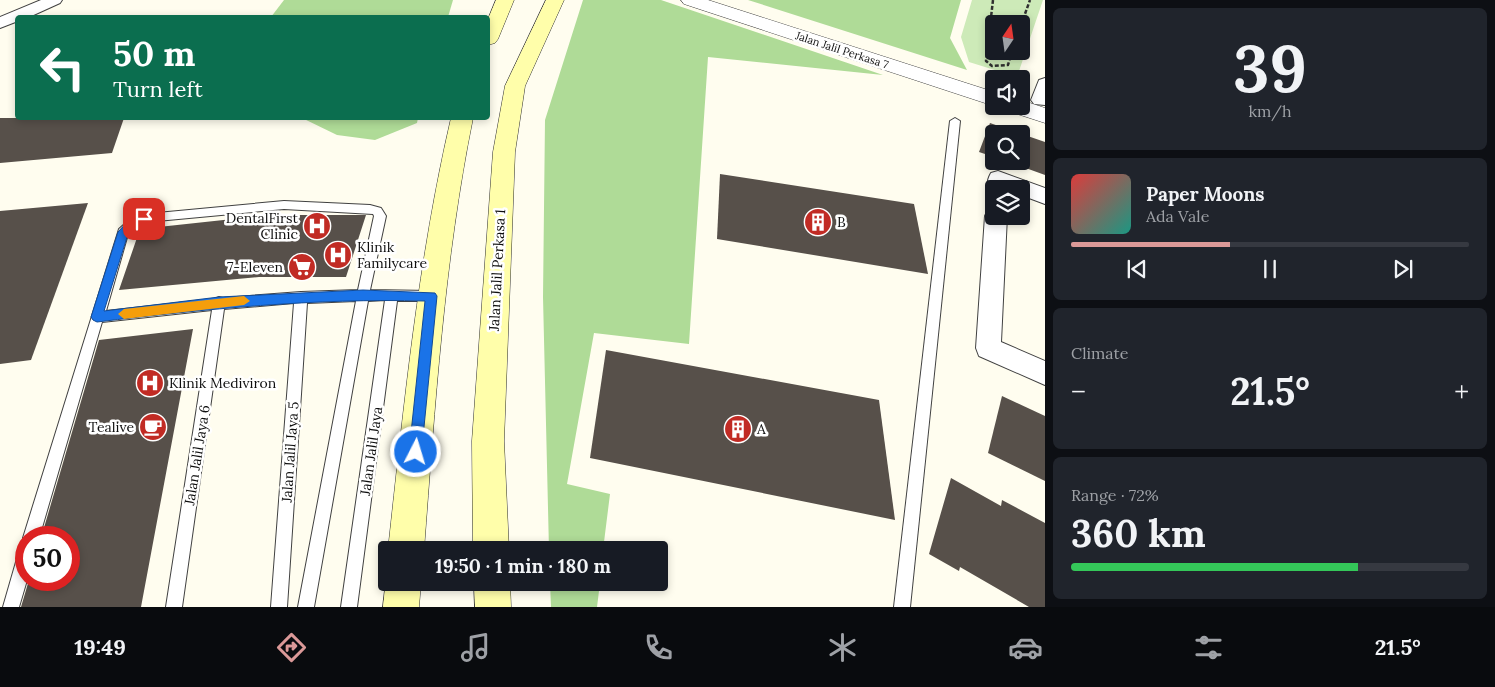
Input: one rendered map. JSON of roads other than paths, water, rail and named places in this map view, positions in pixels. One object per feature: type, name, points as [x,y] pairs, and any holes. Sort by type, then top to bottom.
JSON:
[{"type":"main road","points":[[490,34],[505,0]]},
{"type":"main road","name":"Jalan Jalil Perkasa 1","points":[[491,541],[488,441],[504,152],[515,86],[555,0]]},
{"type":"main road","points":[[407,541],[431,296],[452,158],[462,120]]},
{"type":"main road","points":[[401,607],[402,591]]},
{"type":"main road","points":[[492,591],[493,607]]},
{"type":"street","points":[[20,15],[54,0]]},
{"type":"street","name":"Jalan Jalil Perkasa 7","points":[[690,0],[985,96]]},
{"type":"street","name":"Jalan Jalil Perkasa 7","points":[[731,0],[985,82]]},
{"type":"street","points":[[0,24],[15,17]]},
{"type":"street","points":[[1030,190],[1045,196]]},
{"type":"street","points":[[995,225],[988,348],[1045,373]]},
{"type":"lane","points":[[902,607],[955,122]]},
{"type":"lane","points":[[35,526],[124,232],[132,224],[157,217],[284,205],[370,209],[377,211],[380,216],[363,294],[306,607]]},
{"type":"lane","points":[[97,317],[219,302],[363,294],[431,296]]},
{"type":"lane","name":"Jalan Jalil Jaya","points":[[349,607],[392,295]]},
{"type":"lane","name":"Jalan Jalil Jaya 5","points":[[279,607],[301,297]]},
{"type":"lane","name":"Jalan Jalil Jaya 6","points":[[174,607],[219,302]]},
{"type":"lane","points":[[11,607],[16,591]]},
{"type":"place","name":"B","points":[[818,222]]},
{"type":"place","name":"DentalFirst Clinic","points":[[317,226]]},
{"type":"place","name":"Klinik Familycare","points":[[338,255]]},
{"type":"place","name":"7-Eleven","points":[[302,267]]},
{"type":"place","name":"Klinik Mediviron","points":[[150,383]]},
{"type":"place","name":"Tealive","points":[[153,427]]},
{"type":"place","name":"A","points":[[738,429]]}]
